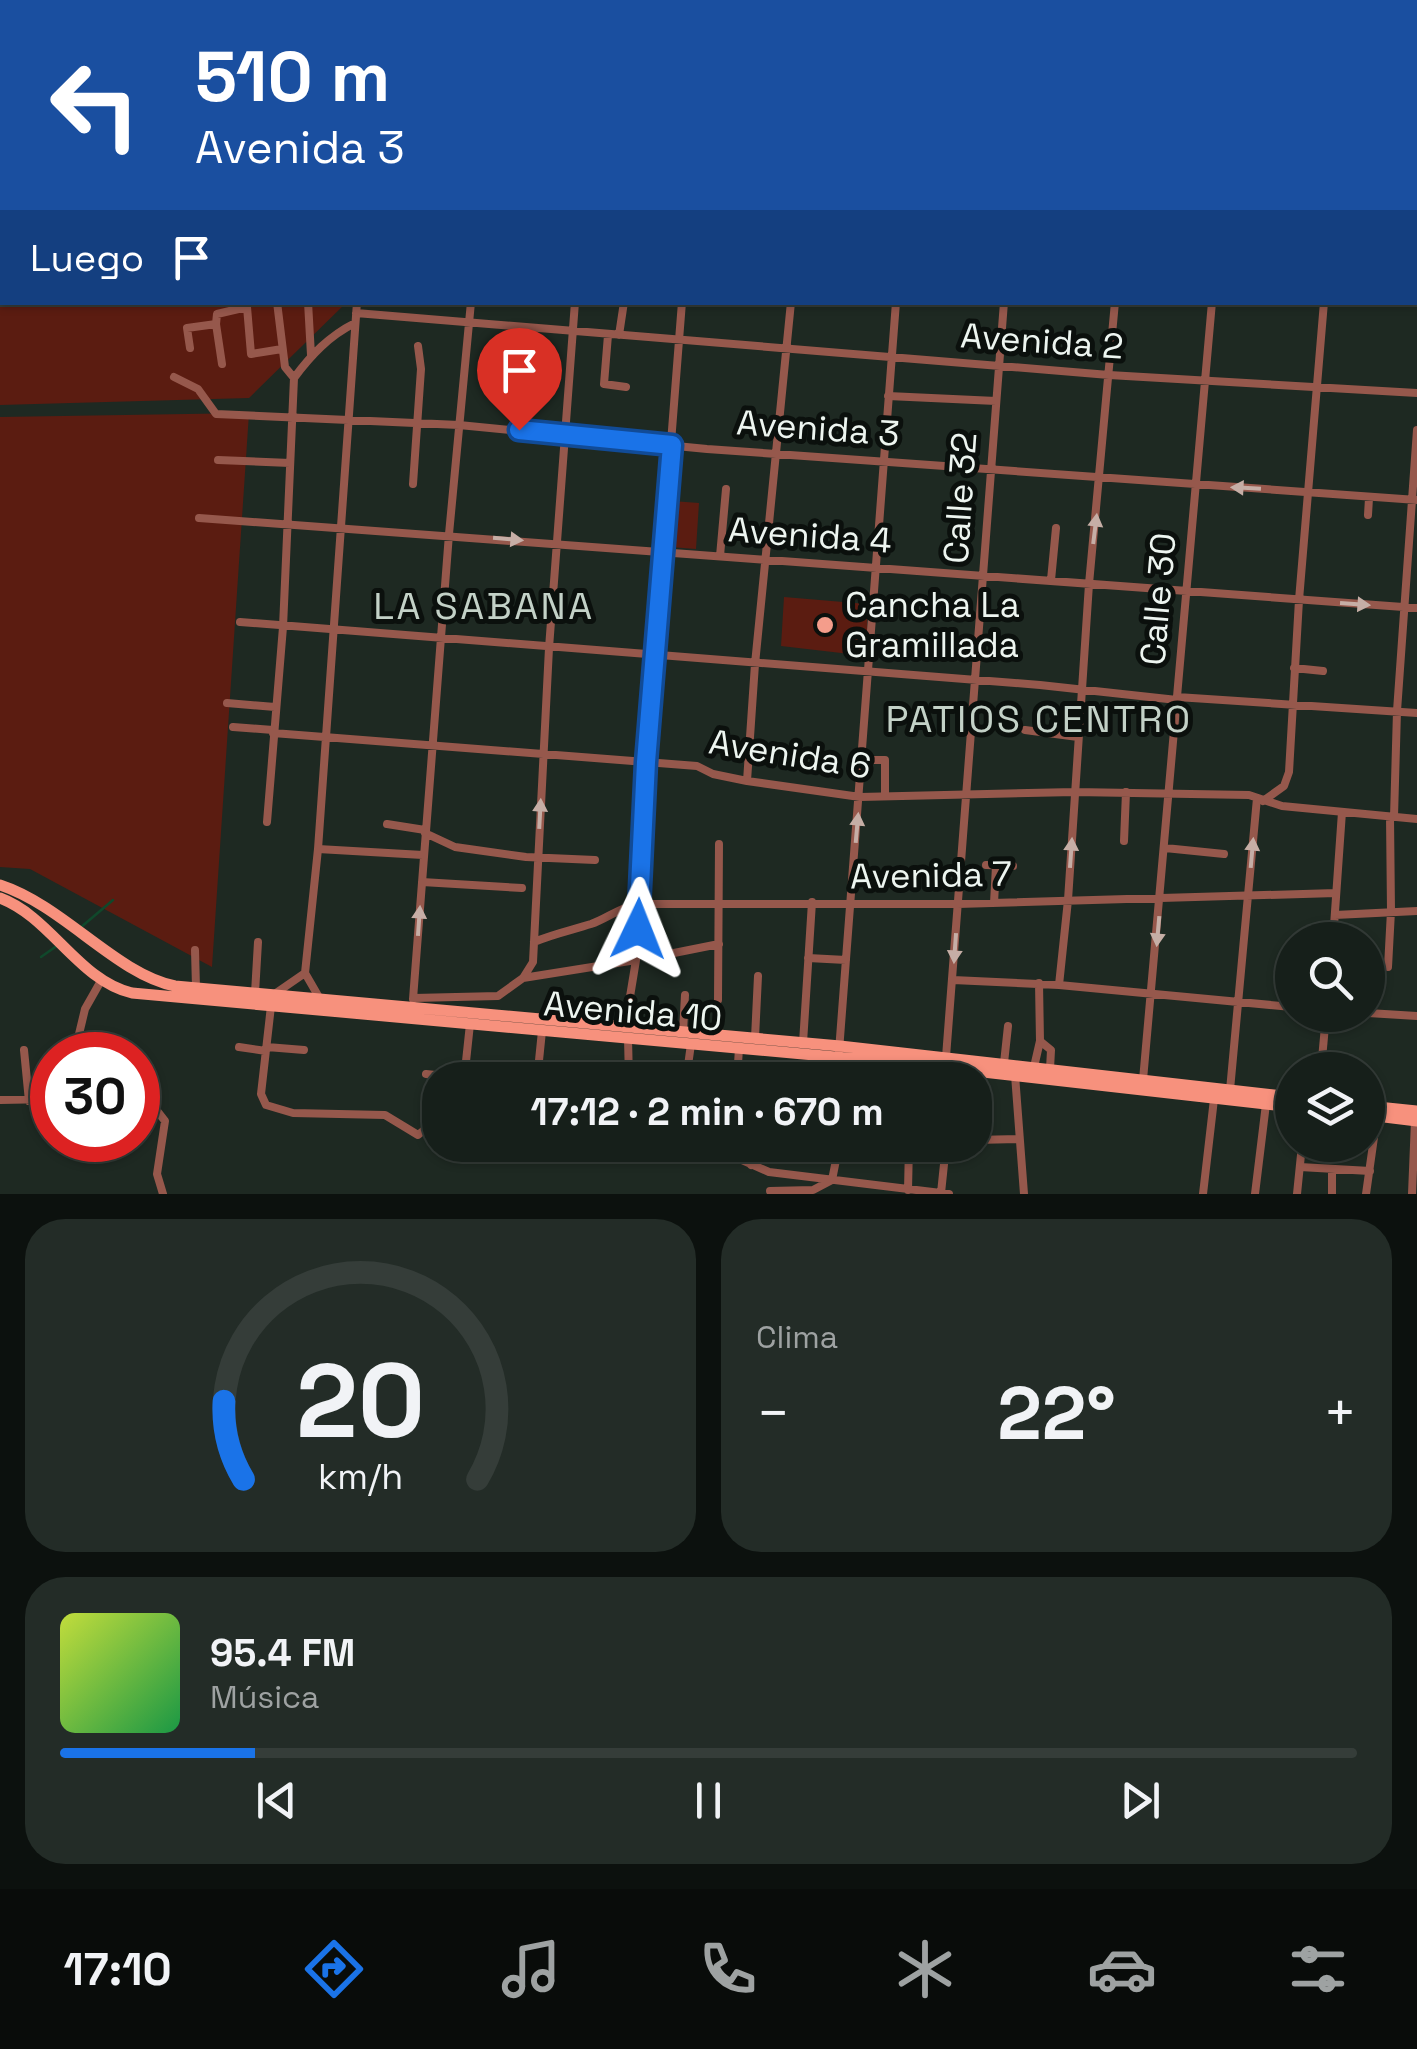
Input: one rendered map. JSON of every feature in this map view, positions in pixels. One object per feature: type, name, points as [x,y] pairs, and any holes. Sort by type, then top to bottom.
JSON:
[{"type":"main road","name":"Avenida 10","points":[[0,885],[60,916],[151,980],[255,994],[271,1000],[412,1008],[626,1032],[692,1044],[833,1051],[907,1062]]},
{"type":"main road","name":"Avenida 10","points":[[0,898],[21,908],[100,977],[132,993],[412,1008],[470,1024],[542,1031],[683,1032],[755,1038],[803,1043],[893,1062]]},
{"type":"main road","points":[[100,977],[120,974],[120,958]]},
{"type":"main road","name":"Avenida 10","points":[[992,1065],[1275,1095]]},
{"type":"main road","name":"Avenida 10","points":[[992,1073],[1275,1105]]},
{"type":"main road","points":[[1385,1110],[1416,1118]]},
{"type":"main road","points":[[1385,1117],[1416,1118]]},
{"type":"street","points":[[222,364],[216,324],[221,312],[247,305],[251,354],[282,349]]},
{"type":"street","points":[[278,305],[285,367],[294,378]]},
{"type":"street","points":[[308,305],[311,355]]},
{"type":"street","points":[[320,1000],[306,973],[357,305]]},
{"type":"street","points":[[471,305],[412,1008],[498,996],[523,978],[533,962],[549,648],[575,305]]},
{"type":"street","points":[[619,335],[624,305]]},
{"type":"street","points":[[627,1062],[626,1032],[637,957],[646,762],[682,305]]},
{"type":"street","points":[[747,782],[790,305]]},
{"type":"street","points":[[830,1062],[846,960],[896,305]]},
{"type":"street","name":"Calle 32","points":[[947,1062],[1004,305]]},
{"type":"street","points":[[1059,985],[1076,792],[1088,584],[1115,305]]},
{"type":"street","name":"Calle 30","points":[[1143,1080],[1212,305]]},
{"type":"street","points":[[1230,1090],[1260,799],[1280,789],[1289,772],[1324,305]]},
{"type":"street","points":[[267,822],[282,626],[294,378],[311,355],[358,317]]},
{"type":"street","name":"Avenida 2","points":[[358,317],[788,347],[1109,375],[1417,393]]},
{"type":"street","points":[[190,348],[187,328],[216,324]]},
{"type":"street","points":[[608,335],[604,384],[626,388]]},
{"type":"street","points":[[414,484],[421,369],[418,346]]},
{"type":"street","name":"Avenida 3","points":[[174,376],[198,389],[216,414],[459,425],[776,454],[1415,500]]},
{"type":"street","points":[[888,396],[996,401]]},
{"type":"street","points":[[1388,967],[1396,712],[1415,500],[1417,430]]},
{"type":"street","points":[[218,460],[290,462]]},
{"type":"street","points":[[720,556],[726,488]]},
{"type":"street","points":[[1368,515],[1370,498]]},
{"type":"street","name":"Avenida 4","points":[[199,518],[1417,608]]},
{"type":"street","points":[[1051,580],[1056,528]]},
{"type":"street","points":[[240,622],[1178,699],[1417,713]]},
{"type":"street","points":[[1294,668],[1322,671]]},
{"type":"street","points":[[227,703],[274,706]]},
{"type":"street","name":"Avenida 6","points":[[233,726],[698,766],[747,782],[860,797],[1168,793],[1260,799],[1282,806],[1417,819]]},
{"type":"street","points":[[1025,730],[1078,737]]},
{"type":"street","points":[[863,760],[885,760],[886,796]]},
{"type":"street","points":[[1124,842],[1126,792]]},
{"type":"street","points":[[1334,922],[1342,812]]},
{"type":"street","points":[[387,824],[425,832],[455,847],[595,860]]},
{"type":"street","points":[[718,1000],[719,844]]},
{"type":"street","points":[[1165,848],[1224,854]]},
{"type":"street","points":[[318,849],[423,855]]},
{"type":"street","points":[[994,903],[991,865],[1013,866]]},
{"type":"street","points":[[422,882],[522,888]]},
{"type":"street","name":"Avenida 7","points":[[534,942],[639,904],[958,904],[1336,894]]},
{"type":"street","points":[[803,1043],[812,902]]},
{"type":"street","points":[[1335,915],[1417,911]]},
{"type":"street","points":[[255,994],[258,942]]},
{"type":"street","points":[[523,978],[719,944]]},
{"type":"street","points":[[195,950],[196,988]]},
{"type":"street","points":[[808,958],[846,960]]},
{"type":"street","points":[[306,973],[271,1000],[261,1094],[266,1106],[293,1113],[384,1115],[418,1135],[422,1133]]},
{"type":"street","points":[[755,1038],[758,976]]},
{"type":"street","points":[[80,1032],[100,977]]},
{"type":"street","points":[[953,980],[1040,983],[1275,1005]]},
{"type":"street","points":[[1034,1067],[1040,1041],[1040,983]]},
{"type":"street","points":[[683,1032],[686,995]]},
{"type":"street","points":[[1385,1014],[1417,1016]]},
{"type":"street","points":[[466,1062],[470,1024]]},
{"type":"street","points":[[1004,1064],[1008,1026]]},
{"type":"street","points":[[538,1062],[542,1031]]},
{"type":"street","points":[[1040,1041],[1052,1050],[1050,1069]]},
{"type":"street","points":[[689,1062],[692,1044]]},
{"type":"street","points":[[239,1047],[304,1050]]},
{"type":"street","points":[[738,1062],[739,1048]]},
{"type":"street","points":[[0,1100],[29,1101],[24,1050]]},
{"type":"street","points":[[1015,1076],[1024,1194]]},
{"type":"street","points":[[1203,1194],[1214,1099]]},
{"type":"street","points":[[1255,1194],[1266,1104]]},
{"type":"street","points":[[160,1114],[166,1121],[160,1145]]},
{"type":"street","points":[[1412,1194],[1416,1118]]},
{"type":"street","points":[[992,1140],[1018,1139]]},
{"type":"street","points":[[158,1162],[163,1194]]},
{"type":"street","points":[[746,1162],[768,1172],[949,1194]]},
{"type":"street","points":[[832,1180],[836,1162]]},
{"type":"street","points":[[908,1190],[909,1162]]},
{"type":"street","points":[[941,1193],[944,1162]]},
{"type":"street","points":[[1297,1194],[1300,1162]]},
{"type":"street","points":[[1366,1194],[1370,1162]]},
{"type":"street","points":[[1300,1167],[1370,1171]]},
{"type":"street","points":[[1332,1169],[1332,1194]]},
{"type":"street","points":[[771,1193],[813,1190],[832,1180]]},
{"type":"shaded area","points":[[0,305],[344,305],[249,398],[0,405]]},
{"type":"shaded area","points":[[249,413],[212,967],[30,869],[0,867],[0,417]]},
{"type":"shaded area","points":[[672,501],[699,503],[696,549],[670,547]]},
{"type":"shaded area","name":"Cancha La Gramillada","points":[[784,597],[867,604],[867,656],[781,646]]},
{"type":"waterway","points":[[80,928],[113,900]]},
{"type":"waterway","points":[[41,957],[58,945]]},
{"type":"place","name":"Cancha La Gramillada","points":[[825,625]]},
{"type":"district","name":"LA SABANA","points":[[484,606]]},
{"type":"district","name":"PATIOS CENTRO","points":[[1039,719]]},
{"type":"route","points":[[519,430],[672,445],[646,762],[638,929]]}]
